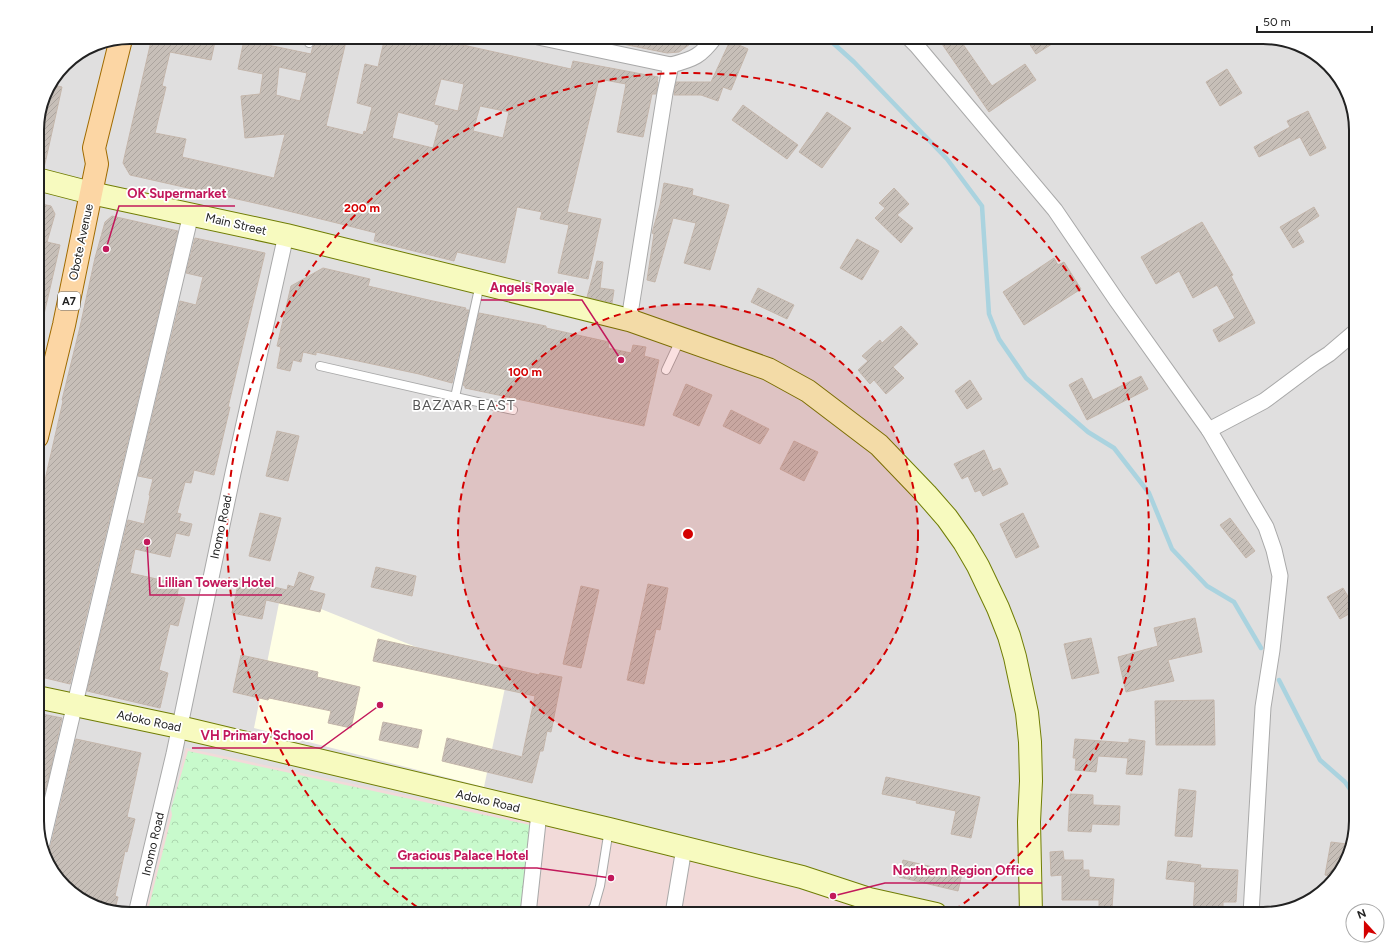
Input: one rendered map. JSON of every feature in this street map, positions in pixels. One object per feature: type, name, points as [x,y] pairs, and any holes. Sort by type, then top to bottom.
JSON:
[{"type":"main road","name":"Obote Avenue","points":[[97,164],[108,152],[120,92],[132,44]]},
{"type":"main road","name":"Obote Avenue","points":[[44,408],[64,325],[97,164],[94,148],[120,45]]},
{"type":"street","points":[[571,44],[671,65],[699,56],[709,44]]},
{"type":"street","points":[[921,44],[1055,210],[1117,301],[1209,430],[1266,528],[1274,550],[1280,576],[1264,707],[1251,907]]},
{"type":"street","points":[[629,320],[665,93],[671,65]]},
{"type":"street","name":"Main Street","points":[[44,182],[286,235],[629,320],[768,369],[808,391],[879,445],[926,494],[946,518],[967,548],[989,588],[1009,636],[1020,676],[1027,713],[1031,781],[1028,822],[1031,907]]},
{"type":"street","points":[[45,831],[191,214]]},
{"type":"street","name":"Inomo Road","points":[[138,907],[179,727],[286,235]]},
{"type":"street","points":[[1209,430],[1264,401],[1329,354],[1349,337]]},
{"type":"street","name":"Adoko Road","points":[[44,699],[179,727],[609,829],[802,877],[870,898],[907,907]]},
{"type":"street","points":[[529,907],[539,813]]},
{"type":"street","points":[[674,907],[684,848]]},
{"type":"lane","points":[[455,397],[480,284]]},
{"type":"lane","points":[[666,370],[681,338]]},
{"type":"lane","points":[[320,366],[513,410]]},
{"type":"lane","points":[[594,907],[600,886],[609,829]]},
{"type":"shaded area","points":[[125,44],[1263,44],[1290,49],[1311,59],[1324,69],[1337,87],[1346,108],[1349,130],[1349,821],[1346,843],[1340,859],[1328,878],[1320,886],[1301,898],[1280,905],[1268,907],[130,907],[108,904],[92,898],[73,886],[65,878],[53,859],[46,838],[44,826],[44,125],[47,108],[53,92],[69,69],[92,53],[113,46]]},
{"type":"shaded area","points":[[281,593],[506,683],[484,787],[254,728]]},
{"type":"shaded area","points":[[186,748],[608,839],[866,907],[147,907]]},
{"type":"green space","points":[[188,751],[535,826],[526,907],[149,907],[172,815],[171,809]]},
{"type":"building","points":[[150,44],[214,44],[211,60],[170,52],[162,86],[166,87],[155,133],[186,139],[182,157],[274,178],[285,134],[245,138],[241,96],[260,94],[263,74],[238,69],[243,44],[263,44],[311,54],[313,44],[345,44],[326,126],[363,135],[364,131],[366,132],[372,107],[357,103],[365,64],[378,67],[383,44],[458,44],[571,69],[573,61],[658,77],[656,94],[652,94],[643,137],[617,132],[626,84],[599,79],[567,212],[601,219],[588,279],[558,273],[569,225],[540,219],[542,212],[517,207],[505,263],[457,252],[454,261],[374,241],[376,233],[268,206],[130,175],[123,163]],"holes":[[[279,67],[307,73],[300,101],[276,95]],[[441,79],[464,84],[458,111],[434,105]],[[480,106],[509,112],[503,138],[473,131]],[[398,112],[435,122],[435,124],[439,125],[433,148],[392,138]]]},
{"type":"building","points":[[623,44],[690,44],[679,52],[667,53]]},
{"type":"building","points":[[729,44],[737,44],[748,49],[731,90],[723,87],[718,101],[701,95],[674,95],[676,82],[711,82]]},
{"type":"building","points":[[942,44],[963,44],[992,86],[1025,64],[1036,80],[989,112]]},
{"type":"building","points":[[1030,44],[1052,44],[1036,54]]},
{"type":"building","points":[[1227,69],[1242,93],[1220,106],[1206,82]]},
{"type":"building","points":[[57,86],[62,87],[44,168],[44,125],[47,108]]},
{"type":"building","points":[[743,105],[798,145],[787,159],[732,120]]},
{"type":"building","points":[[1308,111],[1326,148],[1310,156],[1300,137],[1259,157],[1254,147],[1290,127],[1287,121]]},
{"type":"building","points":[[827,112],[851,128],[822,168],[799,152]]},
{"type":"building","points":[[664,183],[693,189],[692,195],[729,205],[710,270],[684,263],[696,223],[673,218],[655,282],[647,280],[654,234],[652,233],[660,205]]},
{"type":"building","points":[[894,188],[909,204],[897,215],[913,228],[901,243],[875,218],[885,208],[879,203]]},
{"type":"building","points":[[44,204],[51,206],[55,214],[47,242],[60,245],[44,314]]},
{"type":"building","points":[[1314,207],[1319,216],[1297,230],[1304,242],[1293,248],[1280,227]]},
{"type":"building","points":[[112,216],[178,231],[70,684],[44,678],[44,484],[95,258],[105,222]]},
{"type":"building","points":[[1202,222],[1233,275],[1231,276],[1255,323],[1219,342],[1213,330],[1235,318],[1217,285],[1193,298],[1179,271],[1156,284],[1141,257]]},
{"type":"building","points":[[195,238],[265,253],[228,407],[230,407],[214,475],[194,470],[191,483],[185,482],[177,513],[181,514],[179,521],[192,524],[189,536],[176,533],[170,557],[135,549],[130,573],[179,584],[177,596],[185,598],[178,626],[170,624],[159,670],[168,673],[160,708],[87,691],[128,520],[144,524],[153,479],[138,476],[180,301],[196,305],[203,277],[186,273]]},
{"type":"building","points":[[857,239],[879,251],[862,280],[840,268]]},
{"type":"building","points":[[1054,258],[1058,265],[1064,262],[1081,289],[1024,325],[1003,292]]},
{"type":"building","points":[[597,261],[603,262],[600,288],[614,290],[612,303],[587,297]]},
{"type":"building","points":[[323,268],[370,279],[368,286],[466,308],[465,310],[469,310],[452,383],[419,374],[316,352],[316,355],[303,352],[301,362],[293,360],[290,371],[277,368],[281,347],[277,346],[291,286]]},
{"type":"building","points":[[758,288],[794,305],[787,319],[751,302]]},
{"type":"building","points":[[479,313],[546,326],[546,328],[609,342],[608,348],[631,353],[633,345],[646,347],[644,356],[659,360],[644,426],[465,388],[463,385]]},
{"type":"building","points":[[901,326],[918,344],[893,367],[904,378],[886,394],[874,380],[870,384],[858,370],[868,361],[862,356],[880,340],[882,343]]},
{"type":"building","points":[[1141,376],[1148,389],[1087,420],[1069,385],[1082,378],[1093,400]]},
{"type":"building","points":[[970,380],[982,399],[967,409],[955,391]]},
{"type":"building","points":[[686,384],[712,395],[699,426],[673,415]]},
{"type":"building","points":[[731,410],[769,429],[760,444],[723,426]]},
{"type":"building","points":[[277,431],[299,436],[288,481],[266,476]]},
{"type":"building","points":[[794,441],[818,452],[804,481],[780,469]]},
{"type":"building","points":[[984,450],[993,471],[1000,468],[1008,484],[983,496],[980,490],[975,492],[968,476],[962,479],[954,464]]},
{"type":"building","points":[[260,513],[281,518],[270,561],[249,556]]},
{"type":"building","points":[[1023,513],[1039,547],[1016,558],[1000,524]]},
{"type":"building","points":[[1230,518],[1255,551],[1246,558],[1220,525]]},
{"type":"building","points":[[376,567],[416,576],[412,596],[371,587]]},
{"type":"building","points":[[299,572],[314,577],[309,590],[325,594],[320,612],[266,600],[262,619],[232,613],[239,579],[287,590],[288,585],[294,587]]},
{"type":"building","points":[[648,584],[668,588],[660,630],[656,629],[644,684],[627,680]]},
{"type":"building","points":[[581,586],[599,590],[581,668],[563,664]]},
{"type":"building","points":[[1343,588],[1349,598],[1349,614],[1340,619],[1327,597]]},
{"type":"building","points":[[1195,618],[1202,652],[1168,660],[1174,681],[1126,692],[1118,657],[1158,646],[1154,628]]},
{"type":"building","points":[[1091,638],[1099,673],[1072,679],[1064,644]]},
{"type":"building","points":[[378,639],[539,675],[540,673],[562,677],[551,732],[547,731],[543,751],[540,751],[532,783],[442,761],[447,738],[522,757],[535,696],[373,661]]},
{"type":"building","points":[[241,655],[318,672],[317,677],[360,687],[351,728],[328,723],[331,711],[233,692]]},
{"type":"building","points":[[1214,700],[1215,745],[1156,745],[1155,701]]},
{"type":"building","points":[[44,714],[62,718],[44,793]]},
{"type":"building","points":[[383,722],[422,730],[418,748],[379,740]]},
{"type":"building","points":[[76,739],[141,753],[127,817],[135,819],[127,852],[125,851],[115,896],[118,897],[116,905],[92,898],[73,886],[65,878],[53,859],[49,849]]},
{"type":"building","points":[[1075,739],[1129,743],[1129,739],[1145,741],[1142,775],[1126,774],[1128,758],[1098,756],[1096,772],[1075,770],[1076,758],[1073,758]]},
{"type":"building","points":[[886,777],[980,797],[971,838],[951,834],[956,811],[882,794]]},
{"type":"building","points":[[1179,789],[1196,791],[1192,837],[1175,836]]},
{"type":"building","points":[[1070,794],[1093,795],[1093,805],[1120,806],[1119,825],[1092,824],[1091,832],[1068,831]]},
{"type":"building","points":[[1331,842],[1346,844],[1340,859],[1334,869],[1329,876],[1325,875]]},
{"type":"building","points":[[1063,851],[1064,860],[1083,860],[1083,870],[1089,870],[1089,877],[1114,879],[1112,907],[1099,907],[1099,900],[1062,900],[1062,875],[1051,876],[1050,852]]},
{"type":"building","points":[[903,860],[962,874],[958,891],[899,877]]},
{"type":"building","points":[[1168,861],[1201,865],[1200,868],[1238,870],[1236,902],[1223,902],[1223,907],[1193,907],[1195,882],[1166,879]]},
{"type":"waterway","points":[[834,44],[854,62],[947,159],[982,206],[989,314],[999,339],[1026,378],[1088,432],[1114,448],[1149,493],[1172,549],[1207,586],[1234,602],[1261,648]]},
{"type":"waterway","points":[[1279,680],[1320,760],[1345,782],[1349,788]]},
{"type":"place","name":"OK Supermarket","points":[[106,249]]},
{"type":"place","name":"Angels Royale","points":[[621,360]]},
{"type":"place","name":"Lillian Towers Hotel","points":[[147,542]]},
{"type":"place","name":"VH Primary School","points":[[380,705]]},
{"type":"place","name":"Gracious Palace Hotel","points":[[611,878]]},
{"type":"place","name":"Northern Region Office","points":[[833,896]]},
{"type":"district","name":"BAZAAR EAST","points":[[464,405]]}]
